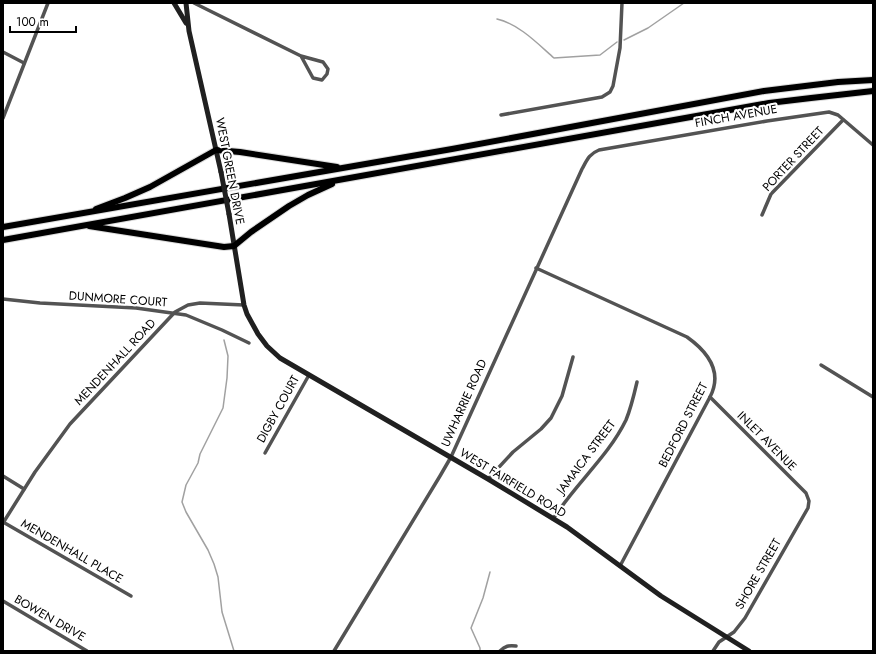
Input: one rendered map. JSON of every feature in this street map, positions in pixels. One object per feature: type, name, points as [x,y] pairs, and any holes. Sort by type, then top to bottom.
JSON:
[{"type":"highway","points":[[3,227],[80,215],[764,91],[831,83],[873,80]]},
{"type":"highway","points":[[3,240],[769,104],[873,91]]},
{"type":"highway","points":[[80,215],[150,187],[216,150],[240,152],[342,168]]},
{"type":"highway","points":[[84,225],[224,247],[234,246],[251,232],[289,206],[308,195],[341,180]]},
{"type":"main road","points":[[174,3],[188,27]]},
{"type":"main road","name":"WEST GREEN DRIVE","points":[[186,3],[188,27],[221,172],[244,305],[253,327],[262,340]]},
{"type":"main road","name":"WEST FAIRFIELD ROAD","points":[[262,340],[280,358],[554,519],[664,597],[749,651]]},
{"type":"street","points":[[3,118],[48,3]]},
{"type":"street","points":[[194,3],[301,56],[326,64],[328,69],[326,76],[322,80],[313,78],[309,74],[301,56]]},
{"type":"street","points":[[501,115],[602,97],[610,92],[613,86],[620,48],[622,3]]},
{"type":"street","points":[[3,52],[24,63]]},
{"type":"street","name":"FINCH AVENUE","points":[[592,154],[599,150],[829,112],[843,120],[873,144]]},
{"type":"street","name":"PORTER STREET","points":[[762,215],[771,194],[843,120]]},
{"type":"street","name":"UWHARRIE ROAD","points":[[334,651],[450,457],[582,169],[592,154]]},
{"type":"street","name":"BEDFORD STREET","points":[[536,268],[682,335],[692,341],[706,355],[716,374],[715,387],[620,566]]},
{"type":"street","name":"DUNMORE COURT","points":[[3,299],[45,304],[136,308],[174,313],[192,317],[249,343]]},
{"type":"street","name":"MENDENHALL ROAD","points":[[3,523],[24,489],[70,424],[174,313],[188,305],[200,303],[244,305]]},
{"type":"street","points":[[488,479],[513,452],[541,429],[551,418],[562,396],[573,357]]},
{"type":"street","points":[[821,365],[873,397]]},
{"type":"street","name":"DIGBY COURT","points":[[265,453],[309,375]]},
{"type":"street","name":"JAMAICA STREET","points":[[554,519],[574,489],[599,460],[618,433],[626,419],[633,401],[637,382]]},
{"type":"street","name":"INLET AVENUE","points":[[710,397],[806,493],[809,499]]},
{"type":"street","points":[[3,476],[24,489]]},
{"type":"street","name":"SHORE STREET","points":[[713,651],[719,642],[734,632],[745,618],[808,508],[809,499]]},
{"type":"street","name":"MENDENHALL PLACE","points":[[3,523],[131,596]]},
{"type":"street","name":"BOWEN DRIVE","points":[[3,601],[88,651]]},
{"type":"street","points":[[500,651],[504,647],[511,645],[516,646]]},
{"type":"waterway","points":[[624,40],[648,28],[684,3]]},
{"type":"waterway","points":[[497,19],[513,25],[535,41],[554,58],[600,55],[617,42]]},
{"type":"waterway","points":[[224,340],[228,356],[223,408],[200,454],[198,463],[186,485],[182,502],[214,564],[218,577],[222,612],[234,651]]},
{"type":"waterway","points":[[480,651],[471,628],[483,598],[490,572]]}]
